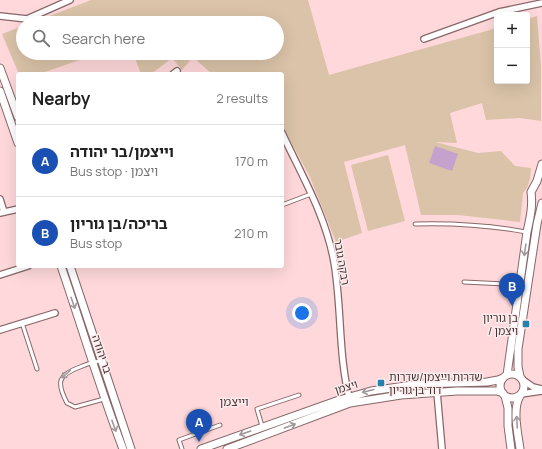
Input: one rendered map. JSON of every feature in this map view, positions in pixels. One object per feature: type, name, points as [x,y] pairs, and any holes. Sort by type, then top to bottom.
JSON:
[{"type":"street","points":[[34,16],[70,0]]},
{"type":"street","points":[[424,39],[499,12],[542,3]]},
{"type":"street","points":[[0,16],[16,18]]},
{"type":"street","points":[[0,21],[9,17]]},
{"type":"street","points":[[0,68],[16,112]]},
{"type":"street","points":[[0,91],[16,137]]},
{"type":"street","name":"רבקה גובר","points":[[284,137],[326,230],[334,261],[345,379],[350,400]]},
{"type":"street","points":[[512,449],[508,426],[508,408],[500,387],[505,376],[520,285],[532,209],[532,189],[538,184],[542,164]]},
{"type":"street","points":[[520,449],[516,425],[516,407],[517,400],[525,387],[518,367],[517,357],[537,224],[542,202],[536,201],[532,198]]},
{"type":"street","points":[[0,200],[2,212],[16,209]]},
{"type":"street","points":[[0,275],[22,268]]},
{"type":"street","name":"בר יהודה","points":[[62,268],[123,449]]},
{"type":"street","name":"בר יהודה","points":[[71,268],[131,449]]},
{"type":"street","points":[[0,330],[55,313]]},
{"type":"street","points":[[505,376],[514,374],[533,387],[542,390]]},
{"type":"street","name":"ויצמן","points":[[227,449],[371,391],[399,386],[487,382],[498,380],[505,376]]},
{"type":"street","points":[[504,395],[514,398],[542,390]]},
{"type":"street","points":[[437,392],[442,449]]},
{"type":"street","name":"ויצמן","points":[[201,449],[262,427],[350,400],[437,392],[497,392],[504,395]]},
{"type":"street","points":[[225,440],[227,449]]},
{"type":"lane","points":[[284,204],[311,194]]},
{"type":"lane","points":[[415,224],[439,223],[475,225],[528,232]]},
{"type":"lane","points":[[464,282],[528,285]]},
{"type":"lane","points":[[22,323],[37,369]]},
{"type":"lane","points":[[102,361],[93,362],[68,371],[64,374],[60,384],[67,403],[75,407],[105,398]]},
{"type":"lane","points":[[262,427],[257,409],[299,395]]},
{"type":"lane","points":[[182,449],[178,440],[220,426]]},
{"type":"shaded area","points":[[91,0],[308,0],[329,75],[494,29],[494,84],[530,84],[530,18],[537,16],[541,66],[541,121],[520,118],[486,120],[482,103],[450,113],[457,143],[435,142],[478,153],[501,151],[515,166],[531,168],[530,179],[527,188],[523,193],[520,222],[458,215],[421,215],[405,145],[344,162],[362,233],[336,242],[309,175],[284,130],[284,72],[210,72],[196,60],[284,60],[284,16],[49,16]]},
{"type":"shaded area","points":[[16,29],[16,60],[80,60],[45,72],[18,72],[2,34]]},
{"type":"shaded area","points":[[136,60],[169,60],[154,72],[140,72]]},
{"type":"shaded area","points":[[174,60],[190,60],[182,70]]},
{"type":"shaded area","points":[[435,146],[458,154],[452,171],[429,163]]},
{"type":"shaded area","points":[[388,155],[405,221],[368,231],[351,165]]},
{"type":"place","name":"בריכה/בן גוריון","points":[[512,306]]},
{"type":"place","name":"בן גוריון / ויצמן","points":[[526,324]]},
{"type":"place","name":"שדרות וייצמן/שדרות דוד בן גוריון","points":[[381,383]]},
{"type":"place","name":"וייצמן/בר יהודה","points":[[199,442]]},
{"type":"district","name":"וייצמן","points":[[234,402]]}]
